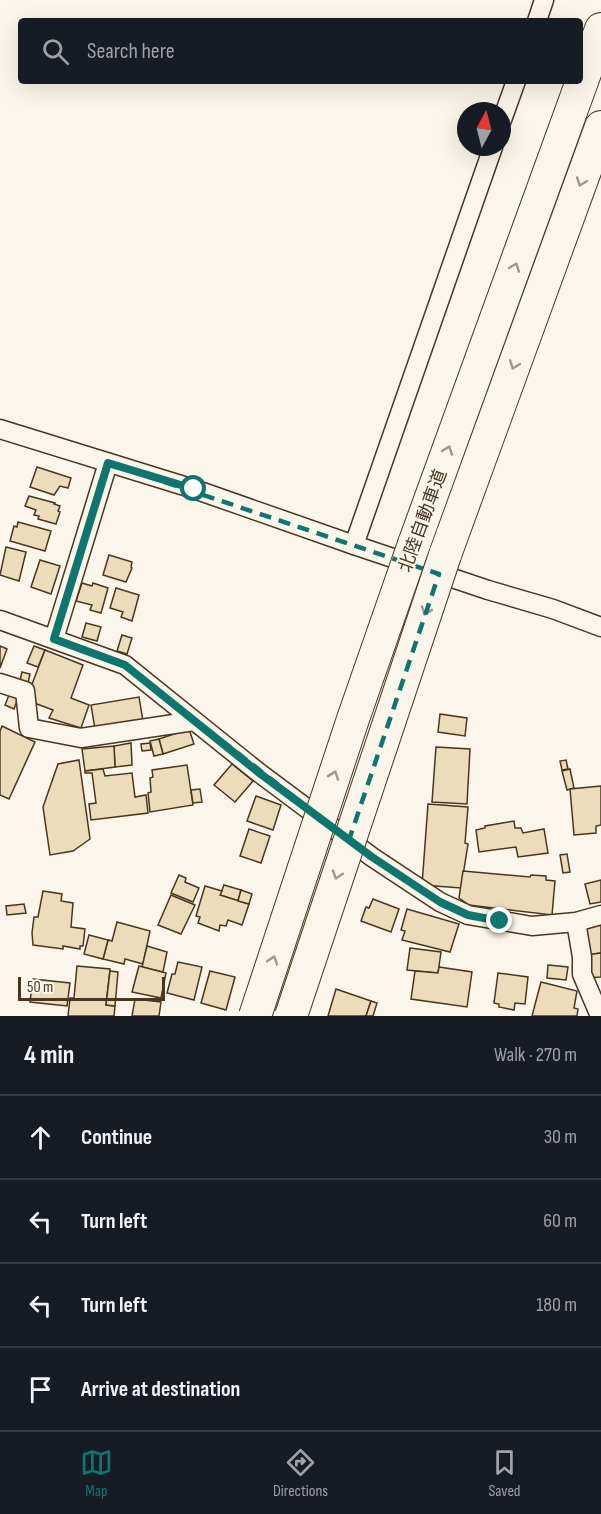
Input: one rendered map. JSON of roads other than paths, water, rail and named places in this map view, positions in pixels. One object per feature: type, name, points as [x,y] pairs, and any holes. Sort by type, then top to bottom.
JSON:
[{"type":"highway","name":"北陸自動車道","points":[[583,79],[601,29]]},
{"type":"highway","name":"北陸自動車道","points":[[255,1016],[353,719],[414,544],[581,84]]},
{"type":"highway","name":"北陸自動車道","points":[[291,1016],[445,555],[601,127]]},
{"type":"street","points":[[538,18],[544,0]]},
{"type":"street","points":[[508,102],[515,84]]},
{"type":"street","points":[[354,545],[490,156]]},
{"type":"street","points":[[0,429],[194,489],[601,627]]},
{"type":"street","points":[[54,639],[108,463]]},
{"type":"street","points":[[0,620],[125,665],[258,772],[363,850],[440,902],[468,915],[532,926],[576,922],[601,915]]},
{"type":"street","points":[[0,683],[25,691],[29,728],[81,738],[194,721]]},
{"type":"street","points":[[576,922],[582,957],[582,974],[600,1016]]}]
